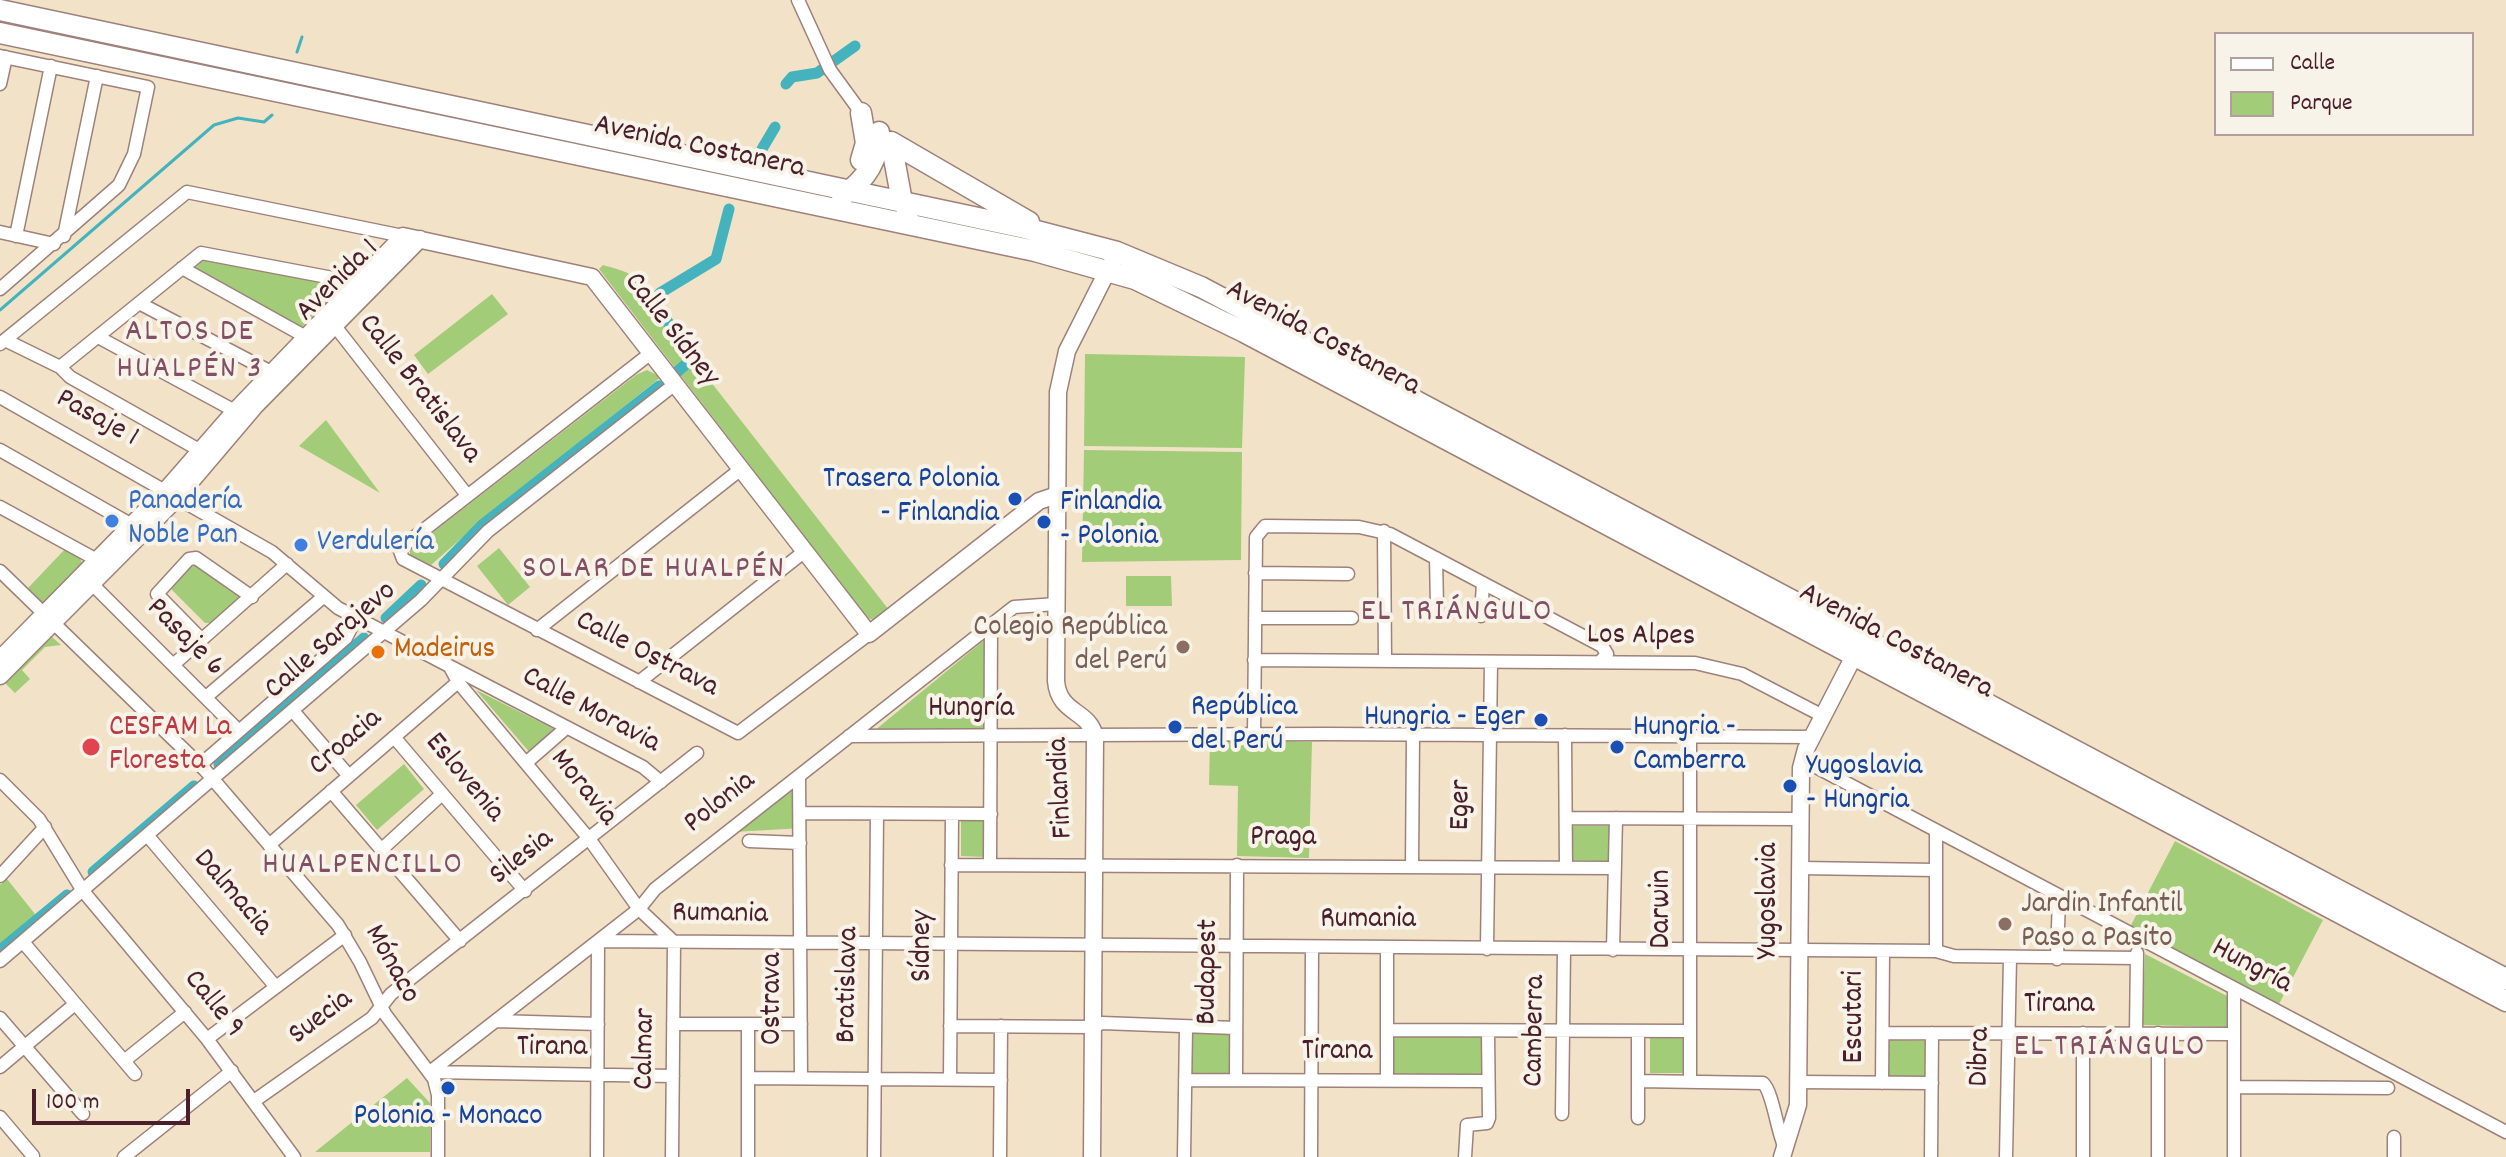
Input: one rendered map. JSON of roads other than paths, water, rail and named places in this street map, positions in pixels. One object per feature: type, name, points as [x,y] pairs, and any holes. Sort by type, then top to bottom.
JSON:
[{"type":"main road","name":"Avenida Costanera","points":[[0,10],[819,194],[926,227],[1113,261],[1201,287],[2506,979]]},
{"type":"main road","name":"Avenida Costanera","points":[[0,33],[819,194],[850,191],[901,194],[1051,233],[1113,261],[1158,288],[2506,1001]]},
{"type":"main road","points":[[819,194],[860,163],[866,143],[861,113]]},
{"type":"main road","points":[[885,137],[934,170],[1051,233]]},
{"type":"main road","points":[[850,191],[871,166],[885,137]]},
{"type":"main road","points":[[885,137],[901,194],[911,215],[926,227]]},
{"type":"main road","points":[[901,194],[916,170],[934,170]]},
{"type":"street","points":[[798,0],[820,53],[861,113],[885,137]]},
{"type":"street","points":[[0,84],[3,56],[148,87],[128,170],[113,192],[0,289]]},
{"type":"street","points":[[16,236],[51,66]]},
{"type":"street","points":[[59,240],[97,76]]},
{"type":"street","name":"Calle Sídney","points":[[3,342],[187,192],[588,275],[869,634]]},
{"type":"street","points":[[0,232],[59,240]]},
{"type":"street","name":"Avenida 1","points":[[0,676],[97,560],[132,525],[171,494],[201,451],[271,372],[306,337],[331,321],[353,289],[411,238]]},
{"type":"street","name":"Avenida 1","points":[[3,649],[91,583],[411,238]]},
{"type":"street","points":[[60,367],[205,252],[338,279],[353,289]]},
{"type":"street","name":"Finlandia","points":[[1092,1157],[1095,737],[1089,722],[1068,709],[1057,694],[1057,495],[1060,373],[1067,351],[1113,261]]},
{"type":"street","points":[[182,268],[306,337]]},
{"type":"street","points":[[139,303],[271,372]]},
{"type":"street","name":"Calle Bratislava","points":[[331,321],[467,495]]},
{"type":"street","points":[[98,337],[235,411]]},
{"type":"street","points":[[3,342],[60,367],[70,377],[201,451]]},
{"type":"street","name":"Calle Sarajevo","points":[[442,581],[403,559],[400,551],[467,495],[651,353]]},
{"type":"street","name":"Calle Sarajevo","points":[[0,961],[384,633],[442,581],[488,531],[675,384]]},
{"type":"street","name":"Pasaje 1","points":[[0,397],[171,494]]},
{"type":"street","points":[[0,450],[132,525]]},
{"type":"street","points":[[537,630],[741,469]]},
{"type":"street","name":"Calle Moravia","points":[[171,494],[287,564],[322,598],[356,618],[649,770],[661,782]]},
{"type":"street","points":[[869,634],[1033,506],[1057,495]]},
{"type":"street","points":[[0,507],[97,560]]},
{"type":"street","points":[[1254,736],[1256,537],[1259,529],[1268,525],[1359,527],[1384,531],[1602,646],[1607,654],[1600,662]]},
{"type":"street","points":[[1384,531],[1385,661]]},
{"type":"street","points":[[639,682],[805,551]]},
{"type":"street","points":[[202,640],[157,594],[189,559],[196,558],[252,597]]},
{"type":"street","points":[[1436,558],[1437,607]]},
{"type":"street","points":[[173,665],[287,564]]},
{"type":"street","name":"Mónaco","points":[[0,571],[200,765],[345,935],[381,1006],[430,1072],[438,1095],[438,1157]]},
{"type":"street","points":[[1255,573],[1348,574]]},
{"type":"street","name":"Calle Ostrava","points":[[442,581],[740,733],[869,634]]},
{"type":"street","name":"Pasaje 6","points":[[91,583],[239,731]]},
{"type":"street","points":[[1481,616],[1483,583]]},
{"type":"street","points":[[206,697],[322,598]]},
{"type":"street","name":"Polonia","points":[[430,1072],[639,909],[655,889],[991,625],[1020,604],[1056,604]]},
{"type":"street","points":[[200,765],[346,638],[356,618]]},
{"type":"street","points":[[1255,618],[1352,618]]},
{"type":"street","points":[[990,865],[991,625]]},
{"type":"street","name":"Yugoslavia","points":[[1783,1153],[1797,1115],[1803,760],[1854,656]]},
{"type":"street","name":"Los Alpes","points":[[1254,660],[1600,662],[1723,667],[1768,686],[1823,716]]},
{"type":"street","name":"Eger","points":[[1487,949],[1491,662]]},
{"type":"street","name":"Moravia","points":[[450,667],[458,682],[590,840],[639,909],[674,942]]},
{"type":"street","name":"Croacia","points":[[269,845],[458,682]]},
{"type":"street","points":[[293,711],[349,776]]},
{"type":"street","points":[[527,762],[566,728]]},
{"type":"street","points":[[1412,867],[1413,734]]},
{"type":"street","name":"Hungría","points":[[849,736],[1413,734],[1812,737]]},
{"type":"street","points":[[1565,735],[1566,868]]},
{"type":"street","name":"Darwin","points":[[1690,736],[1690,1082]]},
{"type":"street","name":"Eslovenia","points":[[394,737],[525,891]]},
{"type":"street","name":"Silesia","points":[[381,1006],[697,753]]},
{"type":"street","name":"Hungría","points":[[1803,760],[2506,1132]]},
{"type":"street","name":"Ostrava","points":[[799,776],[801,1078]]},
{"type":"street","points":[[0,780],[45,827],[2,869]]},
{"type":"street","points":[[331,791],[460,941]]},
{"type":"street","points":[[381,850],[442,794]]},
{"type":"street","points":[[801,813],[991,814]]},
{"type":"street","name":"Bratislava","points":[[874,1157],[877,814]]},
{"type":"street","name":"Sídney","points":[[950,1079],[952,814]]},
{"type":"street","points":[[1566,818],[1800,819]]},
{"type":"street","points":[[1613,950],[1616,818]]},
{"type":"street","name":"Calle 9","points":[[45,827],[83,891],[207,1039],[294,1157]]},
{"type":"street","points":[[1936,831],[1936,951]]},
{"type":"street","name":"Dalmacia","points":[[147,835],[276,987]]},
{"type":"street","points":[[749,841],[800,843]]},
{"type":"street","name":"Praga","points":[[951,865],[1615,868]]},
{"type":"street","name":"Budapest","points":[[1236,1080],[1237,865]]},
{"type":"street","points":[[1799,868],[1936,870]]},
{"type":"street","points":[[2057,959],[2059,896]]},
{"type":"street","points":[[207,1039],[345,935]]},
{"type":"street","points":[[2136,1033],[2137,938]]},
{"type":"street","points":[[597,1157],[598,941]]},
{"type":"street","name":"Rumania","points":[[598,941],[1936,951],[1954,956],[2010,958],[2137,958]]},
{"type":"street","points":[[23,942],[135,1074]]},
{"type":"street","name":"Calmar","points":[[672,1157],[674,942]]},
{"type":"street","points":[[1311,1157],[1312,948]]},
{"type":"street","points":[[1387,948],[1387,1080]]},
{"type":"street","name":"Camberra","points":[[1562,1114],[1564,949]]},
{"type":"street","name":"Escutari","points":[[1882,1083],[1883,951]]},
{"type":"street","name":"Dibra","points":[[2006,1157],[2010,958]]},
{"type":"street","points":[[2234,989],[2234,1157]]},
{"type":"street","points":[[0,1067],[75,1004]]},
{"type":"street","name":"Suecia","points":[[254,1101],[372,1018],[381,1006]]},
{"type":"street","points":[[124,1061],[185,1012]]},
{"type":"street","points":[[0,1018],[83,1114]]},
{"type":"street","points":[[496,1021],[598,1024]]},
{"type":"street","points":[[950,1026],[1093,1027],[1102,1023],[1235,1028]]},
{"type":"street","points":[[673,1024],[801,1024]]},
{"type":"street","name":"Ostrava","points":[[748,1024],[748,1157]]},
{"type":"street","points":[[1000,1157],[1001,1026]]},
{"type":"street","name":"Budapest","points":[[1184,1157],[1186,1028]]},
{"type":"street","name":"Tirana","points":[[1387,1030],[1690,1031]]},
{"type":"street","points":[[1465,1157],[1467,1125],[1487,1123],[1489,1118],[1488,1031]]},
{"type":"street","points":[[1638,1031],[1638,1118]]},
{"type":"street","name":"Tirana","points":[[1883,1033],[2234,1034]]},
{"type":"street","points":[[1931,1157],[1932,1033]]},
{"type":"street","points":[[2083,1033],[2083,1157]]},
{"type":"street","points":[[2158,1033],[2158,1157]]},
{"type":"street","points":[[124,1157],[232,1071]]},
{"type":"street","name":"Tirana","points":[[430,1072],[673,1076]]},
{"type":"street","points":[[748,1078],[1001,1080]]},
{"type":"street","name":"Tirana","points":[[1185,1080],[1488,1081]]},
{"type":"street","points":[[1638,1081],[1759,1082],[1768,1088],[1783,1153]]},
{"type":"street","points":[[1798,1082],[1932,1083]]},
{"type":"street","points":[[2234,1087],[2388,1088]]},
{"type":"street","points":[[0,1117],[33,1156]]},
{"type":"street","points":[[2394,1137],[2394,1157]]},
{"type":"waterway","points":[[297,52],[302,37]]},
{"type":"waterway","points":[[786,84],[792,77],[817,73],[855,46]]},
{"type":"waterway","points":[[0,310],[214,125],[238,118],[264,122],[272,115]]},
{"type":"waterway","points":[[762,149],[775,127]]},
{"type":"waterway","points":[[677,372],[693,358],[653,301],[660,293],[716,259],[729,209]]},
{"type":"waterway","points":[[444,564],[482,525],[659,386]]},
{"type":"waterway","points":[[386,618],[421,585]]},
{"type":"waterway","points":[[219,764],[364,638]]},
{"type":"waterway","points":[[93,872],[194,786]]},
{"type":"waterway","points":[[0,950],[67,895]]},
{"type":"place","name":"Trasera Polonia - Finlandia","points":[[1015,499]]},
{"type":"place","name":"Panadería Noble Pan","points":[[112,521]]},
{"type":"place","name":"Finlandia - Polonia","points":[[1044,522]]},
{"type":"place","name":"Verdulería","points":[[301,545]]},
{"type":"place","name":"Colegio República del Perú","points":[[1183,647]]},
{"type":"place","name":"Madeirus","points":[[378,652]]},
{"type":"place","name":"Hungria - Eger","points":[[1541,720]]},
{"type":"place","name":"República del Perú","points":[[1175,727]]},
{"type":"place","name":"CESFAM La Floresta","points":[[91,747]]},
{"type":"place","name":"Hungria - Camberra","points":[[1617,747]]},
{"type":"place","name":"Yugoslavia - Hungria","points":[[1790,786]]},
{"type":"place","name":"Jardin Infantil Paso a Pasito","points":[[2005,924]]},
{"type":"place","name":"Polonia - Monaco","points":[[448,1088]]},
{"type":"district","name":"ALTOS DE HUALPÉN 3","points":[[190,354]]},
{"type":"district","name":"SOLAR DE HUALPÉN","points":[[654,572]]},
{"type":"district","name":"EL TRIÁNGULO","points":[[1457,615]]},
{"type":"district","name":"HUALPENCILLO","points":[[363,868]]},
{"type":"district","name":"EL TRIÁNGULO","points":[[2110,1050]]}]
